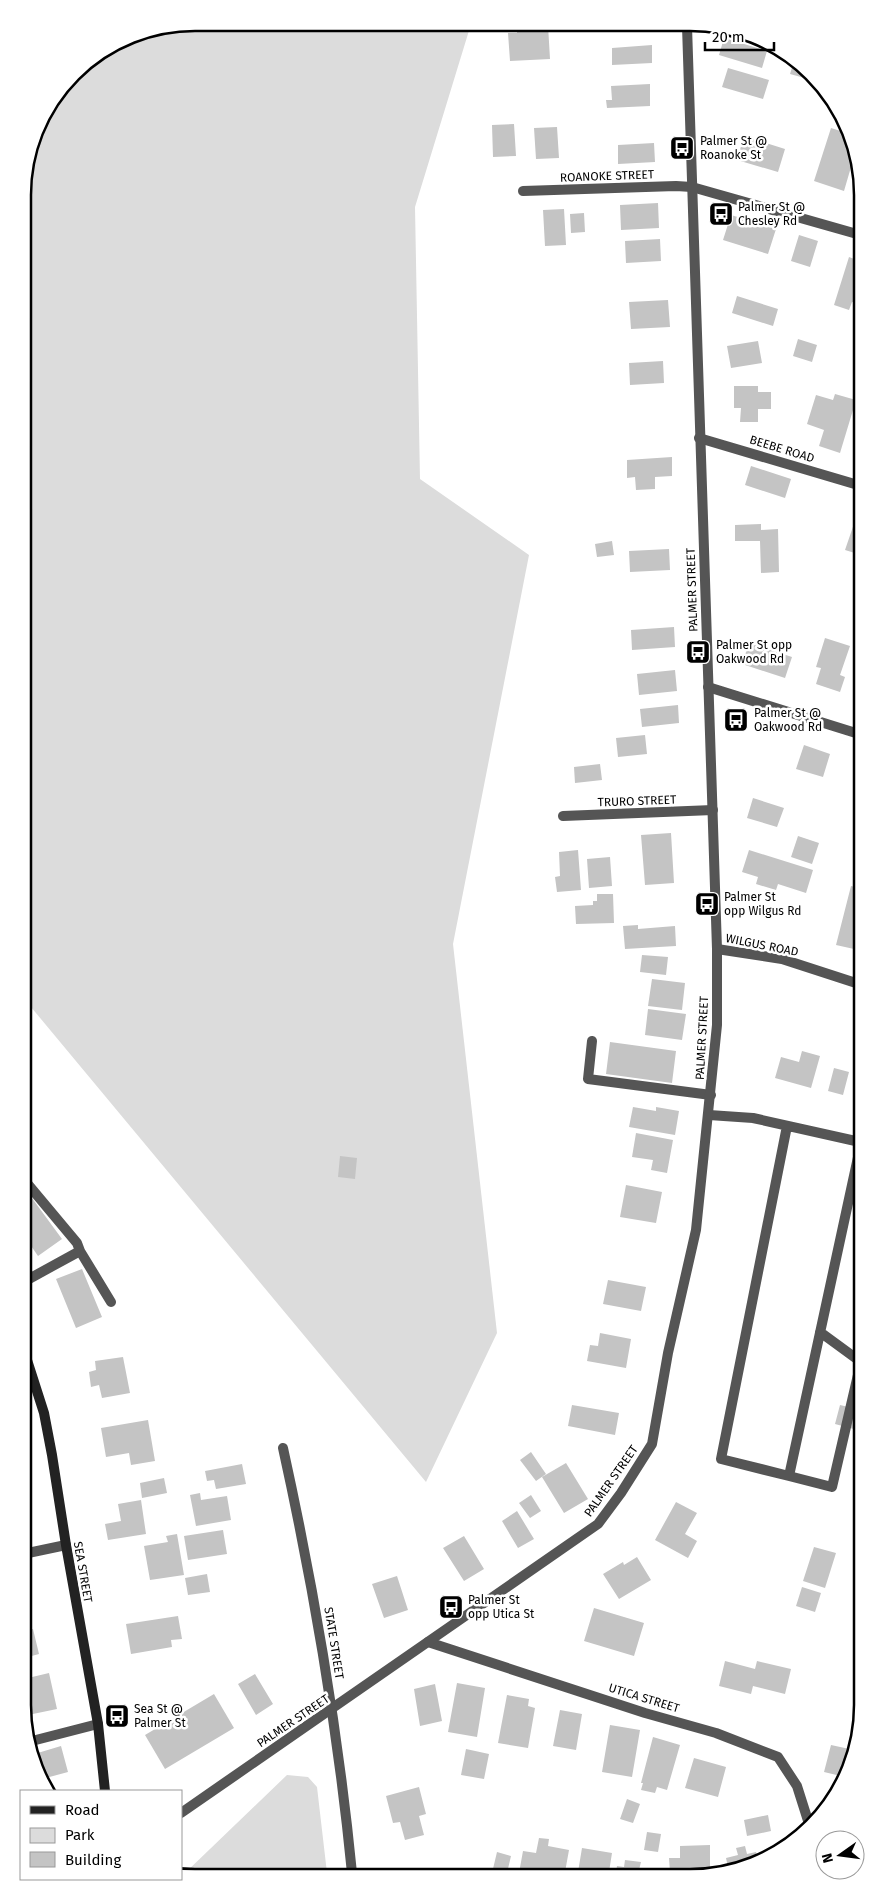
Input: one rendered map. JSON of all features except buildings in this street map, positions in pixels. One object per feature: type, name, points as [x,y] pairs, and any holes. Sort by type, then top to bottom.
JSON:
[{"type":"main road","name":"SEA STREET","points":[[31,1379],[44,1414],[98,1724],[105,1790]]},
{"type":"street","name":"PALMER STREET","points":[[182,1812],[598,1524],[652,1444],[668,1353],[696,1230],[717,1025],[718,949],[687,31]]},
{"type":"street","name":"ROANOKE STREET","points":[[523,191],[692,187],[854,233]]},
{"type":"street","name":"BEEBE ROAD","points":[[700,438],[854,484]]},
{"type":"street","points":[[708,687],[854,732]]},
{"type":"street","name":"TRURO STREET","points":[[562,816],[713,810]]},
{"type":"street","name":"WILGUS ROAD","points":[[718,949],[782,960],[853,982]]},
{"type":"street","points":[[592,1041],[588,1079],[711,1095]]},
{"type":"street","points":[[709,1115],[753,1118],[853,1141]]},
{"type":"street","points":[[787,1126],[720,1459],[832,1487],[853,1396]]},
{"type":"street","points":[[789,1476],[853,1187]]},
{"type":"street","points":[[31,1188],[77,1244],[111,1302]]},
{"type":"street","points":[[31,1278],[80,1251]]},
{"type":"street","points":[[820,1332],[853,1356]]},
{"type":"street","name":"STATE STREET","points":[[283,1448],[306,1553],[332,1710],[344,1792],[352,1869]]},
{"type":"street","points":[[31,1552],[66,1545]]},
{"type":"street","name":"UTICA STREET","points":[[428,1642],[645,1713],[716,1732],[778,1757],[797,1786],[807,1819]]},
{"type":"street","points":[[36,1740],[98,1724]]},
{"type":"green space","points":[[196,31],[469,31],[415,207],[420,479],[529,555],[453,944],[497,1333],[426,1482],[31,1008],[33,174],[37,153],[48,123],[53,113],[79,79],[113,53],[123,48],[153,37],[174,33]]},
{"type":"green space","points":[[287,1775],[308,1777],[317,1787],[327,1869],[190,1868]]},
{"type":"place","name":"Palmer St @ Roanoke St","points":[[682,148]]},
{"type":"place","name":"Palmer St @ Chesley Rd","points":[[721,214]]},
{"type":"place","name":"Palmer St opp Oakwood Rd","points":[[698,652]]},
{"type":"place","name":"Palmer St @ Oakwood Rd","points":[[736,720]]},
{"type":"place","name":"Palmer St opp Wilgus Rd","points":[[707,904]]},
{"type":"place","name":"Palmer St opp Utica St","points":[[451,1607]]},
{"type":"place","name":"Sea St @ Palmer St","points":[[117,1716]]}]
